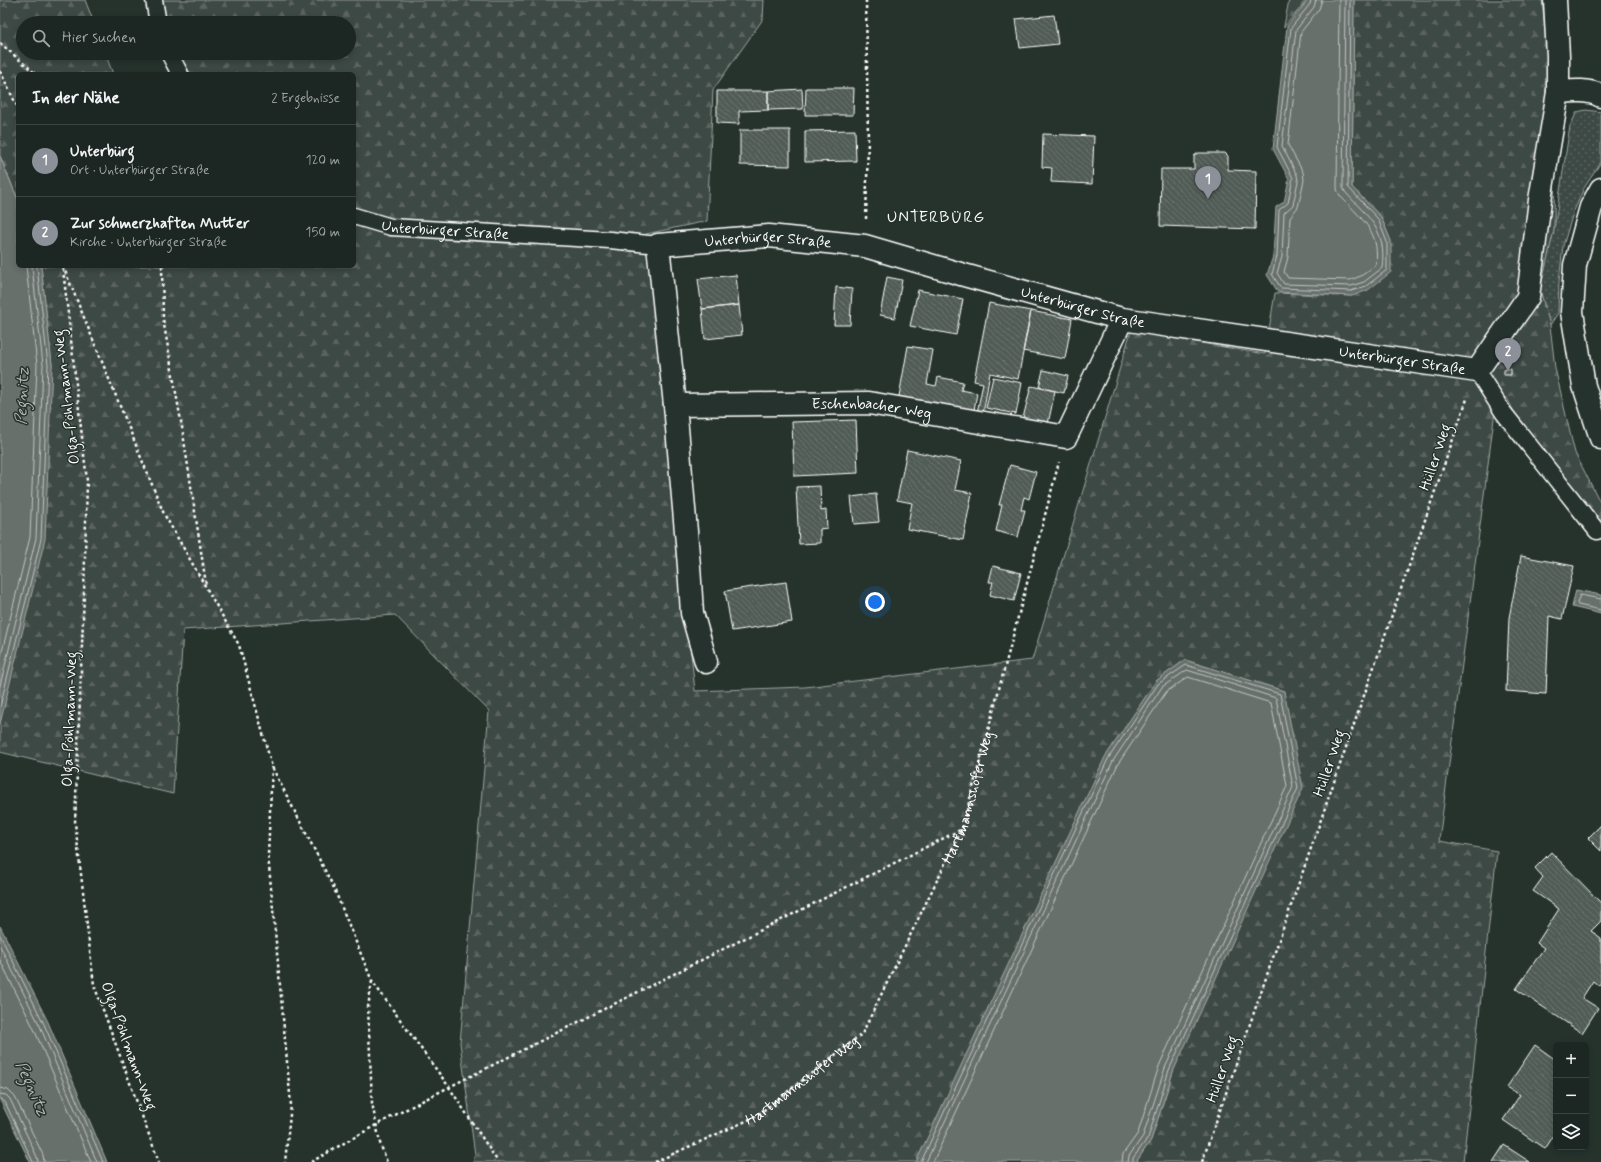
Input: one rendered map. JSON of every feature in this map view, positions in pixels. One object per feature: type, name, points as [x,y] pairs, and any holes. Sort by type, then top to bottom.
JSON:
[{"type":"street","name":"Unterbürger Straße","points":[[658,245],[769,236],[865,246],[1122,319],[1477,371],[1528,297],[1540,200],[1558,92],[1555,0]]},
{"type":"street","points":[[1558,92],[1577,90],[1595,93],[1601,96]]},
{"type":"street","points":[[1601,189],[1591,207],[1575,265],[1572,312],[1584,386],[1601,438]]},
{"type":"street","points":[[658,245],[676,406],[692,613],[706,662]]},
{"type":"street","points":[[1066,437],[1122,319]]},
{"type":"street","name":"Eschenbacher Weg","points":[[676,406],[868,403],[1066,437]]},
{"type":"lane","points":[[154,0],[157,16]]},
{"type":"lane","points":[[173,60],[179,72]]},
{"type":"lane","name":"Unterbürger Straße","points":[[356,217],[391,227],[610,240],[658,245]]},
{"type":"lane","points":[[1477,371],[1503,412],[1597,531]]},
{"type":"path","points":[[865,246],[868,140],[866,0]]},
{"type":"path","points":[[0,43],[16,57]]},
{"type":"path","points":[[20,60],[34,72]]},
{"type":"path","points":[[0,71],[16,104]]},
{"type":"path","name":"Olga-Pöhlmann-Weg","points":[[63,268],[87,481],[76,823],[94,984],[159,1162]]},
{"type":"path","points":[[64,268],[164,514],[239,645],[272,767],[334,886],[372,981],[449,1087],[498,1162]]},
{"type":"path","points":[[162,268],[163,319],[182,427],[206,587]]},
{"type":"path","name":"Hüller Weg","points":[[1202,1162],[1477,371]]},
{"type":"path","name":"Hartmannshofer Weg","points":[[655,1162],[755,1117],[862,1034],[962,829],[1066,437]]},
{"type":"path","points":[[272,767],[268,855],[291,1106],[285,1162]]},
{"type":"path","points":[[311,1162],[376,1124],[962,829]]},
{"type":"path","points":[[372,981],[368,1013],[372,1103],[380,1144],[387,1162]]},
{"type":"green space","points":[[0,0],[85,0],[91,16],[16,16],[16,60],[108,60],[112,72],[16,72],[16,195],[0,156]]},
{"type":"green space","points":[[159,0],[764,0],[763,19],[713,90],[707,221],[646,234],[695,691],[805,687],[1032,660],[1131,331],[1265,354],[1275,293],[1352,296],[1391,241],[1381,217],[1352,187],[1354,0],[1542,0],[1555,128],[1554,230],[1540,290],[1550,325],[1555,368],[1575,453],[1601,504],[1601,522],[1514,412],[1507,398],[1497,395],[1439,841],[1497,851],[1463,1162],[1136,1162],[1151,1140],[1173,1072],[1284,691],[1185,660],[1156,681],[916,1162],[473,1162],[475,1155],[460,1043],[489,711],[395,615],[183,630],[173,794],[0,752],[0,724],[52,365],[41,268],[356,268],[356,72],[190,72],[182,60],[356,60],[356,16],[161,16]]},
{"type":"green space","points":[[1289,0],[1307,0],[1284,27],[1284,26]]},
{"type":"green space","points":[[1586,110],[1601,112],[1601,162],[1584,188],[1573,213],[1563,246],[1559,282],[1558,313],[1550,325],[1540,290],[1554,230],[1570,126],[1577,112]]},
{"type":"water","points":[[1308,0],[1354,0],[1352,187],[1381,217],[1391,241],[1391,272],[1368,290],[1352,296],[1278,292],[1267,275],[1273,256],[1276,207],[1284,202],[1289,179],[1273,149],[1287,26]]},
{"type":"water","name":"Pegnitz","points":[[0,156],[16,195],[16,268],[41,268],[52,365],[45,539],[0,724]]},
{"type":"water","points":[[1576,590],[1601,595],[1601,614],[1572,607]]},
{"type":"water","points":[[1185,660],[1284,691],[1303,788],[1173,1072],[1151,1140],[1136,1162],[916,1162],[1105,757],[1156,681]]},
{"type":"water","name":"Pegnitz","points":[[0,926],[48,1022],[107,1162],[30,1162],[0,1100]]},
{"type":"building","points":[[1054,15],[1058,44],[1020,48],[1016,19]]},
{"type":"building","points":[[806,88],[854,88],[853,115],[805,115]]},
{"type":"building","points":[[802,89],[803,109],[768,110],[768,91]]},
{"type":"building","points":[[717,91],[768,91],[768,110],[739,111],[739,124],[717,123]]},
{"type":"building","points":[[740,130],[790,130],[790,166],[740,165]]},
{"type":"building","points":[[855,130],[856,161],[805,162],[805,131]]},
{"type":"building","points":[[1043,134],[1094,136],[1092,184],[1051,182],[1052,168],[1042,167]]},
{"type":"building","points":[[1198,153],[1225,153],[1228,156],[1228,170],[1256,171],[1255,229],[1160,226],[1161,169],[1194,169],[1194,156]]},
{"type":"building","points":[[736,275],[739,305],[702,309],[698,279]]},
{"type":"building","points":[[887,277],[902,280],[895,318],[880,315]]},
{"type":"building","points":[[836,287],[852,289],[850,325],[834,325]]},
{"type":"building","points":[[918,290],[963,299],[956,335],[910,326]]},
{"type":"building","points":[[989,303],[1031,311],[1018,379],[990,373],[983,414],[977,413],[983,383],[974,381]]},
{"type":"building","points":[[739,305],[742,335],[705,339],[702,309]]},
{"type":"building","points":[[1031,311],[1072,319],[1065,359],[1023,351]]},
{"type":"building","points":[[908,346],[933,350],[927,384],[936,386],[938,377],[963,382],[961,390],[977,393],[973,416],[898,402]]},
{"type":"building","points":[[1504,369],[1511,369],[1511,375],[1504,375]]},
{"type":"building","points":[[1043,370],[1068,376],[1064,393],[1039,387]]},
{"type":"building","points":[[993,377],[1022,383],[1016,414],[986,408]]},
{"type":"building","points":[[1031,386],[1055,391],[1048,424],[1023,418]]},
{"type":"building","points":[[856,420],[858,473],[794,476],[792,422]]},
{"type":"building","points":[[907,450],[961,461],[955,490],[972,493],[963,540],[907,529],[912,503],[897,500]]},
{"type":"building","points":[[1010,465],[1036,472],[1029,499],[1024,497],[1021,510],[1025,510],[1018,537],[996,531],[1002,505],[999,505]]},
{"type":"building","points":[[820,486],[821,511],[826,510],[827,528],[820,529],[820,543],[799,544],[796,487]]},
{"type":"building","points":[[876,494],[879,522],[854,524],[851,497]]},
{"type":"building","points":[[1521,556],[1574,566],[1562,619],[1549,616],[1546,694],[1506,691],[1509,618]]},
{"type":"building","points":[[993,566],[1021,573],[1014,601],[990,595],[993,582],[989,582]]},
{"type":"building","points":[[786,582],[792,622],[732,631],[725,591]]},
{"type":"building","points":[[1601,825],[1601,851],[1588,838]]},
{"type":"building","points":[[1551,852],[1601,903],[1601,921],[1591,931],[1601,938],[1601,982],[1599,986],[1593,981],[1582,998],[1598,1008],[1582,1033],[1516,989],[1544,948],[1537,943],[1559,909],[1533,891],[1543,877],[1535,868]]},
{"type":"building","points":[[1535,1045],[1553,1058],[1553,1137],[1545,1149],[1503,1120],[1520,1095],[1507,1087]]},
{"type":"building","points":[[1504,1145],[1530,1162],[1493,1162]]},
{"type":"place","name":"Unterbürg","points":[[1208,199]]},
{"type":"place","name":"Zur schmerzhaften Mutter","points":[[1508,371]]},
{"type":"district","name":"UNTERBÜRG","points":[[936,216]]}]
